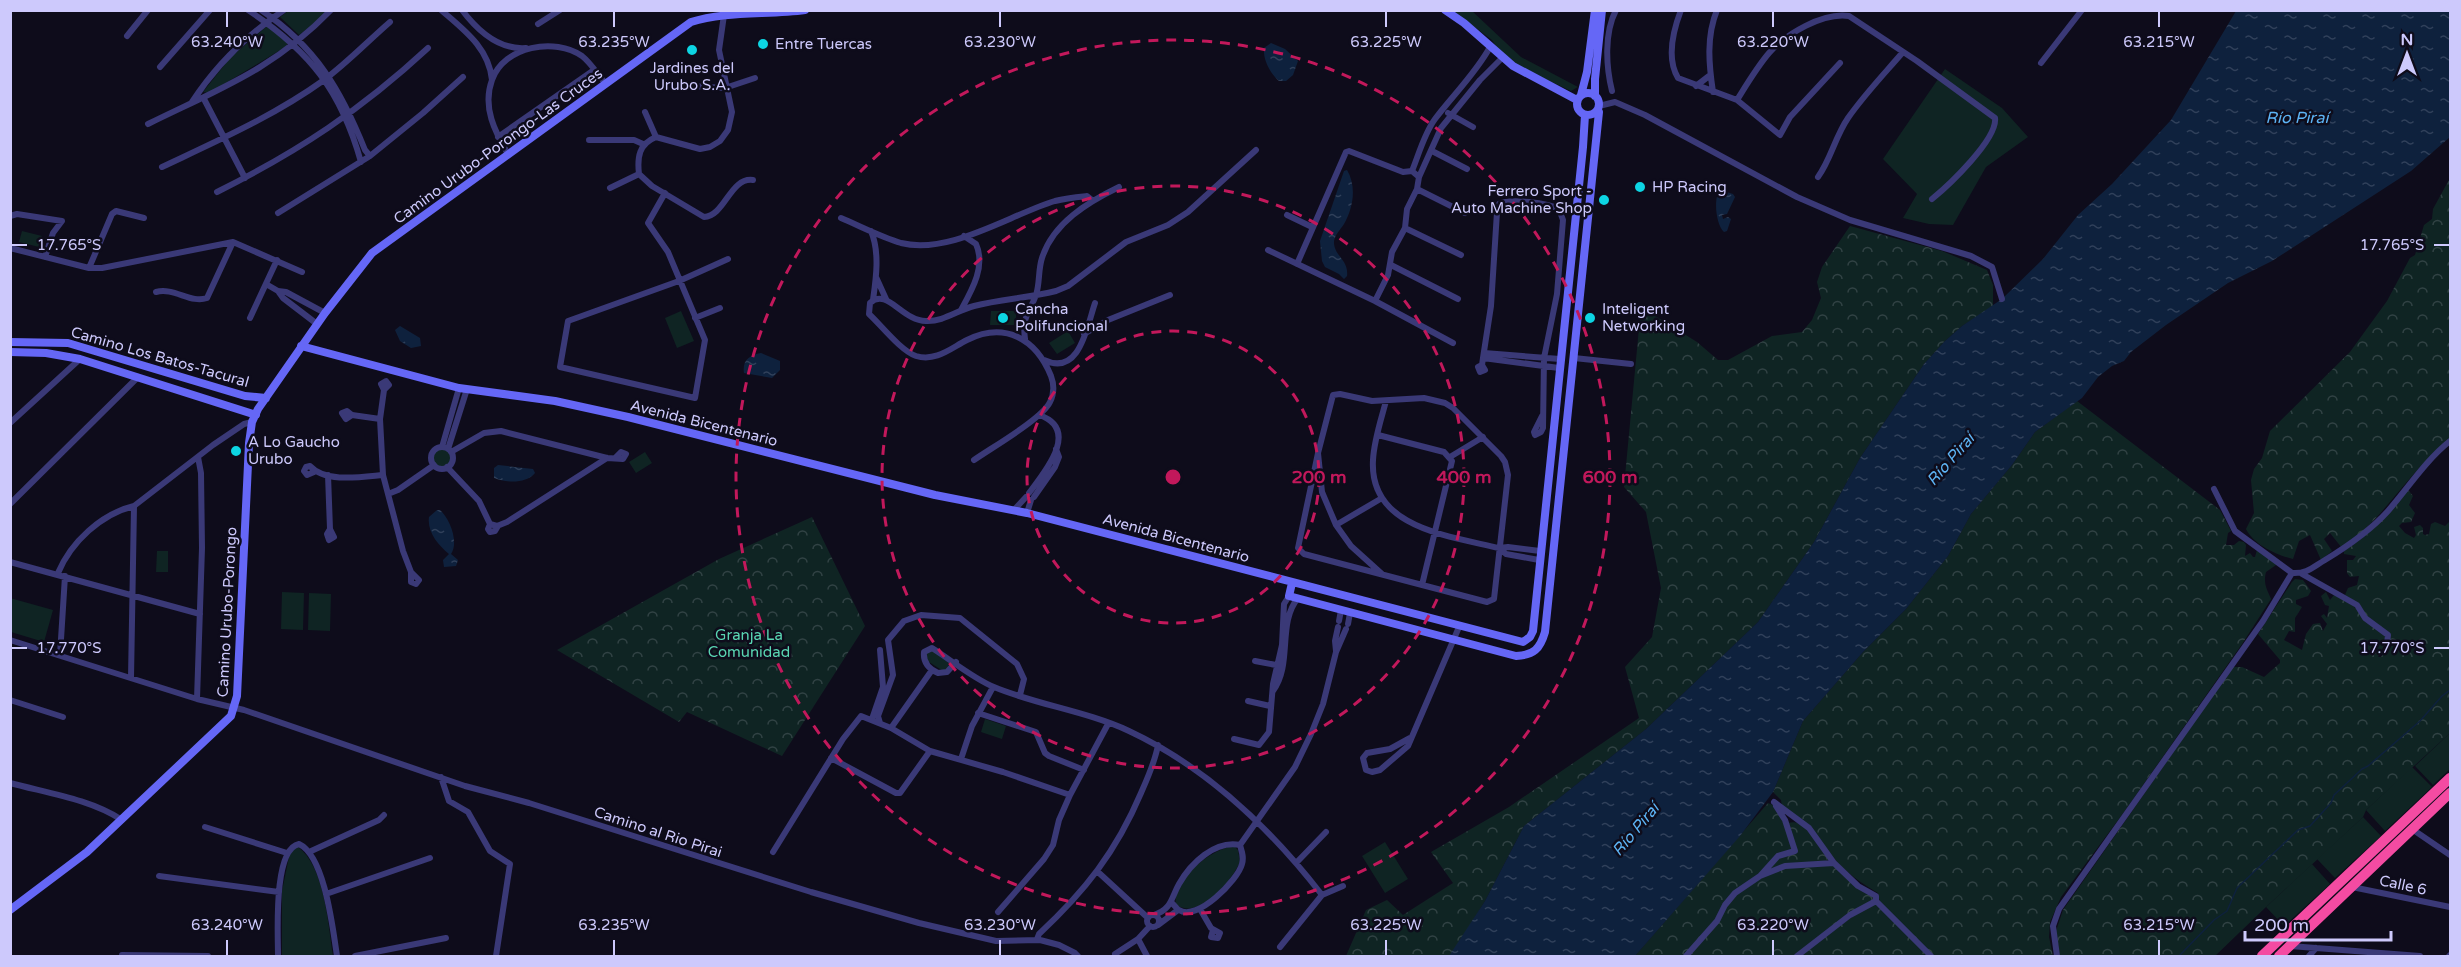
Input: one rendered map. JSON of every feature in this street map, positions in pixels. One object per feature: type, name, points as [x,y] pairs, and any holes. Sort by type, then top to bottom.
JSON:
[{"type":"highway","points":[[2262,957],[2451,778]]},
{"type":"highway","points":[[2279,957],[2451,793]]},
{"type":"highway","points":[[2412,829],[2408,823],[2426,802]]},
{"type":"street","points":[[127,36],[148,10]]},
{"type":"street","points":[[160,67],[210,10]]},
{"type":"street","points":[[248,10],[269,20]]},
{"type":"street","points":[[261,10],[269,20],[298,43],[327,77],[370,156]]},
{"type":"street","points":[[191,103],[226,57],[284,10]]},
{"type":"street","points":[[148,124],[204,99],[255,72],[298,43],[331,10]]},
{"type":"street","points":[[441,10],[458,24],[483,52],[492,80],[489,114],[498,138],[508,154]]},
{"type":"street","points":[[462,10],[470,20],[504,46],[516,49],[565,48],[583,57],[606,84]]},
{"type":"street","points":[[537,24],[560,10]]},
{"type":"street","name":"Camino Urubo-Porongo-Las Cruces","points":[[266,398],[325,313],[372,254],[691,22],[724,15],[805,10]]},
{"type":"street","points":[[1445,10],[1502,58],[1537,81],[1579,98]]},
{"type":"street","points":[[1595,10],[1587,72],[1577,108],[1584,115],[1592,115],[1598,108],[1615,102],[1797,197],[1850,220],[1971,256],[1992,267],[2001,299]]},
{"type":"street","points":[[1294,597],[1510,655],[1525,656],[1536,651],[1542,644],[1558,515],[1596,148],[1599,112],[1595,96],[1595,79],[1602,10]]},
{"type":"street","points":[[1612,92],[1608,36],[1610,22],[1616,10]]},
{"type":"street","points":[[1681,10],[1672,42],[1674,72],[1678,78],[1737,100],[1780,135],[1790,117],[1840,63]]},
{"type":"street","points":[[1713,92],[1709,76],[1711,31],[1718,10]]},
{"type":"street","points":[[2041,63],[2082,10]]},
{"type":"street","points":[[1737,100],[1771,51],[1797,32],[1827,16],[1837,14],[1849,16],[1983,108],[1996,121],[1995,128],[1968,165],[1953,182],[1932,199]]},
{"type":"street","points":[[639,174],[639,155],[643,144],[656,136],[700,149],[710,147],[720,141],[732,121],[719,50],[724,15]]},
{"type":"street","points":[[458,24],[470,20]]},
{"type":"street","points":[[465,32],[470,20]]},
{"type":"street","points":[[162,167],[224,138],[281,107],[327,77],[390,22]]},
{"type":"street","points":[[1412,171],[1429,128],[1482,62],[1490,47]]},
{"type":"street","points":[[218,192],[298,149],[348,115],[397,77],[428,48]]},
{"type":"street","points":[[492,80],[510,58],[528,48]]},
{"type":"street","points":[[1818,177],[1828,162],[1848,117],[1903,52]]},
{"type":"street","points":[[1375,301],[1388,275],[1392,252],[1405,228],[1407,209],[1437,135],[1451,115],[1502,58]]},
{"type":"street","points":[[1482,62],[1491,69]]},
{"type":"street","points":[[498,138],[594,70]]},
{"type":"street","points":[[1696,86],[1709,76]]},
{"type":"street","points":[[278,213],[370,156],[463,77]]},
{"type":"street","points":[[676,85],[725,88],[755,78]]},
{"type":"street","points":[[1579,98],[1588,93],[1595,96]]},
{"type":"street","points":[[204,99],[245,178]]},
{"type":"street","points":[[1442,110],[1473,127]]},
{"type":"street","points":[[645,112],[656,136]]},
{"type":"street","points":[[348,115],[361,162]]},
{"type":"street","points":[[1545,632],[1533,631],[1559,363],[1579,193],[1584,115]]},
{"type":"street","points":[[589,140],[634,140],[643,144]]},
{"type":"street","points":[[1583,147],[1596,148]]},
{"type":"street","points":[[876,276],[886,299],[914,320],[928,321],[943,318],[983,303],[1035,297],[1068,286],[1126,242],[1168,225],[1188,212],[1256,150]]},
{"type":"street","points":[[1298,264],[1346,152],[1349,151],[1403,172],[1412,171],[1419,177]]},
{"type":"street","points":[[1432,151],[1467,169]]},
{"type":"street","points":[[610,188],[639,174]]},
{"type":"street","points":[[639,174],[704,218],[710,217],[735,189],[748,179],[753,180]]},
{"type":"street","points":[[1025,339],[1025,318],[1035,297],[1041,258],[1048,243],[1059,229],[1092,200],[1119,187]]},
{"type":"street","points":[[1417,189],[1465,213]]},
{"type":"street","points":[[665,193],[648,223],[668,252],[679,281],[705,340],[695,398],[560,367],[568,321],[679,281],[728,259]]},
{"type":"street","points":[[1579,193],[1591,195]]},
{"type":"street","points":[[841,218],[901,242],[942,243],[1057,201],[1087,196],[1092,200]]},
{"type":"street","points":[[1542,416],[1544,362],[1557,294],[1563,220],[1559,209],[1552,205],[1507,200],[1499,204],[1497,212],[1491,306],[1483,358],[1544,362],[1559,363]]},
{"type":"street","points":[[89,268],[112,214],[117,212],[144,218]]},
{"type":"street","points":[[10,216],[17,214],[62,221],[53,233],[45,257]]},
{"type":"street","points":[[1287,215],[1312,227]]},
{"type":"street","points":[[1405,228],[1461,255]]},
{"type":"street","points":[[871,231],[875,245],[876,276],[873,300],[868,306],[869,314],[908,352],[918,357],[938,355],[968,339],[987,333],[1006,333],[1025,339],[1044,360],[1053,381],[1053,393],[1049,404],[1039,415],[974,460]]},
{"type":"street","points":[[962,310],[972,289],[980,261],[978,248],[973,240],[963,236]]},
{"type":"street","points":[[10,248],[89,268],[102,268],[233,242],[302,272]]},
{"type":"street","points":[[156,292],[164,290],[201,301],[207,298],[233,242]]},
{"type":"street","points":[[1268,250],[1375,301],[1453,343]]},
{"type":"street","points":[[250,318],[278,260]]},
{"type":"street","points":[[1391,265],[1458,299]]},
{"type":"street","points":[[266,284],[325,313]]},
{"type":"street","points":[[972,289],[975,298],[983,303]]},
{"type":"street","points":[[278,291],[283,298],[317,324]]},
{"type":"street","points":[[1084,334],[1108,320],[1170,295]]},
{"type":"street","points":[[873,300],[886,299]]},
{"type":"street","points":[[1044,360],[1058,364],[1072,359],[1077,353],[1095,303]]},
{"type":"street","points":[[304,314],[310,305]]},
{"type":"street","points":[[696,318],[720,308]]},
{"type":"street","name":"Camino Los Batos-Tacural","points":[[10,342],[68,343],[245,396],[266,398]]},
{"type":"street","name":"Avenida Bicentenario","points":[[301,346],[463,389],[565,403],[928,494],[1014,510],[1028,501],[1297,584],[1519,642],[1527,640],[1533,631]]},
{"type":"street","name":"Camino Los Batos-Tacural","points":[[10,352],[46,353],[80,359],[254,418]]},
{"type":"street","points":[[1574,358],[1631,364]]},
{"type":"street","points":[[10,423],[80,359]]},
{"type":"street","points":[[10,504],[138,377]]},
{"type":"street","points":[[434,465],[440,468],[447,467],[452,460],[447,449],[463,389]]},
{"type":"street","points":[[384,390],[380,419],[383,475],[401,544],[411,572]]},
{"type":"street","points":[[1333,395],[1386,401],[1424,398],[1445,403],[1484,437],[1501,456],[1507,468],[1494,599],[1487,602],[1304,554],[1298,548],[1333,395]]},
{"type":"street","name":"Camino Urubo-Porongo","points":[[10,910],[80,858],[225,722],[235,709],[249,443],[254,418],[266,398]]},
{"type":"street","points":[[1386,401],[1373,463],[1375,480],[1382,498],[1404,519],[1435,533],[1499,548],[1508,547],[1540,556]]},
{"type":"street","points":[[352,415],[380,419]]},
{"type":"street","points":[[1028,501],[1056,449],[1059,432],[1056,424],[1039,415]]},
{"type":"street","points":[[58,573],[79,539],[119,510],[134,506],[254,418]]},
{"type":"street","points":[[434,465],[432,455],[435,450],[447,449],[484,433],[501,431],[607,458],[615,458]]},
{"type":"street","points":[[1378,435],[1444,452],[1450,457],[1452,466],[1422,585]]},
{"type":"street","points":[[1450,457],[1484,437]]},
{"type":"street","points":[[2302,574],[2353,544],[2386,513],[2434,455],[2451,441]]},
{"type":"street","points":[[1318,453],[1322,492],[1336,525],[1351,546],[1382,574]]},
{"type":"street","points":[[197,699],[201,473],[198,457]]},
{"type":"street","points":[[447,467],[479,501],[490,524],[498,526],[607,458]]},
{"type":"street","points":[[388,494],[398,490],[434,465]]},
{"type":"street","points":[[314,472],[328,475],[383,475]]},
{"type":"street","points":[[328,475],[330,529]]},
{"type":"street","points":[[2214,489],[2235,531],[2292,573],[2302,574],[2357,605],[2365,618],[2388,635],[2387,644]]},
{"type":"street","points":[[1336,525],[1382,498]]},
{"type":"street","points":[[131,678],[134,506]]},
{"type":"street","points":[[1544,514],[1558,515]]},
{"type":"street","points":[[10,562],[58,573],[200,614]]},
{"type":"street","points":[[2057,957],[2052,926],[2059,909],[2263,621],[2292,573]]},
{"type":"street","points":[[60,655],[65,576]]},
{"type":"street","points":[[1273,691],[1281,674],[1291,607],[1297,584]]},
{"type":"street","points":[[1537,585],[1543,590],[1550,587]]},
{"type":"street","points":[[1234,739],[1253,745],[1263,743],[1269,732],[1276,664],[1282,645],[1284,604],[1294,597]]},
{"type":"street","points":[[1336,652],[1335,641],[1341,610],[1349,598]]},
{"type":"street","points":[[1240,846],[1295,767],[1311,734],[1323,704],[1336,652],[1347,626],[1350,613],[1349,598]]},
{"type":"street","points":[[880,723],[878,716],[893,675],[888,640],[904,621],[921,615],[960,618],[979,632],[1017,664],[1023,679],[1020,695]]},
{"type":"street","points":[[1410,738],[1390,749],[1367,753],[1363,758],[1366,770],[1372,772],[1380,770],[1403,752],[1410,738],[1459,627]]},
{"type":"street","name":"Camino al Rio Pirai","points":[[10,640],[197,699],[244,710],[441,777],[811,892],[919,923],[996,941],[1037,939],[1075,952],[1078,957]]},
{"type":"street","points":[[956,662],[948,672],[938,673],[923,658],[924,652],[932,648],[956,662],[993,687],[1108,724],[1158,745],[1209,781],[1257,820],[1297,862],[1322,895]]},
{"type":"street","points":[[872,719],[884,687],[880,650]]},
{"type":"street","points":[[1255,661],[1276,664]]},
{"type":"street","points":[[891,728],[933,670]]},
{"type":"street","points":[[961,759],[978,713],[993,687]]},
{"type":"street","points":[[10,700],[63,717]]},
{"type":"street","points":[[1248,701],[1270,706]]},
{"type":"street","points":[[978,713],[1036,732],[1049,756],[1084,770]]},
{"type":"street","points":[[773,852],[831,758],[861,716],[891,728],[930,751],[1070,795]]},
{"type":"street","points":[[998,912],[1049,852],[1070,795],[1108,724]]},
{"type":"street","points":[[1037,939],[1039,934],[1074,901],[1113,850],[1136,805],[1156,758],[1158,745]]},
{"type":"street","points":[[831,758],[896,793],[905,787],[930,751]]},
{"type":"street","points":[[1156,758],[1173,755]]},
{"type":"street","points":[[441,777],[449,801],[468,812],[490,851],[510,864],[496,957]]},
{"type":"street","points":[[10,783],[94,806],[122,820]]},
{"type":"street","points":[[1760,876],[1778,856],[1785,852],[1796,851],[1785,820],[1774,802],[1809,828],[1834,863],[1858,886],[1876,896],[1876,901],[1931,957]]},
{"type":"street","points":[[309,852],[379,820],[384,815]]},
{"type":"street","points":[[205,827],[287,853]]},
{"type":"street","points":[[2412,829],[2451,855]]},
{"type":"street","points":[[1297,862],[1326,832]]},
{"type":"street","points":[[278,957],[279,892],[287,853],[291,847],[300,844],[309,852],[326,894],[337,957]]},
{"type":"street","points":[[1150,926],[1147,921],[1162,913],[1172,903],[1180,881],[1201,858],[1223,845],[1240,846]]},
{"type":"street","points":[[1172,903],[1178,910],[1186,912],[1200,909],[1216,897],[1241,867],[1243,854],[1240,846]]},
{"type":"street","points":[[326,894],[354,882],[430,858]]},
{"type":"street","points":[[1686,957],[1717,921],[1725,905],[1735,893],[1760,876],[1785,866],[1834,863]]},
{"type":"street","points":[[1098,872],[1151,917],[1159,919],[1158,924]]},
{"type":"street","points":[[159,876],[279,892]]},
{"type":"street","points":[[1280,947],[1322,895],[1343,886]]},
{"type":"street","name":"Calle 6","points":[[2351,887],[2451,907]]},
{"type":"street","points":[[1797,957],[1850,915],[1876,901]]},
{"type":"street","points":[[1200,909],[1213,930]]},
{"type":"street","points":[[1115,954],[1138,939],[1150,926],[1158,924],[1178,910]]},
{"type":"street","points":[[354,957],[446,938]]},
{"type":"street","points":[[1138,939],[1147,957]]},
{"type":"street","points":[[2290,946],[2420,957]]},
{"type":"street","points":[[2309,957],[2316,948]]},
{"type":"street","points":[[122,956],[207,957]]},
{"type":"green space","points":[[288,11],[327,11],[299,35],[280,17]]},
{"type":"green space","points":[[1453,11],[1472,11],[1521,57],[1578,87],[1571,91],[1516,64],[1498,49],[1492,40]]},
{"type":"green space","points":[[267,26],[287,42],[287,46],[209,93],[203,92],[230,58]]},
{"type":"green space","points":[[1945,69],[2002,108],[2028,137],[1986,167],[1953,225],[1929,224],[1903,218],[1917,194],[1883,159]]},
{"type":"green space","points":[[2450,178],[2450,439],[2423,463],[2374,520],[2342,548],[2330,533],[2324,539],[2332,551],[2321,560],[2310,535],[2299,541],[2293,559],[2273,552],[2254,540],[2246,529],[2254,513],[2251,480],[2254,469],[2262,458],[2270,431],[2350,352],[2387,301],[2410,258],[2415,255],[2424,225],[2432,219],[2433,209]]},
{"type":"green space","points":[[1850,226],[1942,251],[1987,270],[1993,285],[1993,306],[1962,326],[1924,364],[1860,458],[1814,542],[1758,622],[1646,729],[1524,826],[1485,901],[1451,955],[1346,956],[1366,910],[1387,900],[1403,915],[1453,883],[1431,852],[1509,807],[1639,718],[1625,667],[1652,637],[1661,588],[1646,512],[1624,487],[1641,307],[1697,342],[1718,360],[1728,360],[1772,336],[1802,332],[1812,320],[1821,298],[1817,282],[1822,267]]},
{"type":"green space","points":[[22,231],[42,236],[39,247],[19,242]]},
{"type":"green space","points":[[681,311],[694,341],[677,348],[665,318]]},
{"type":"green space","name":"Cancha Polifuncional","points":[[991,311],[1016,311],[1016,325],[990,325]]},
{"type":"green space","name":"Cancha Polifuncional","points":[[1068,331],[1075,343],[1057,354],[1049,343]]},
{"type":"green space","points":[[2077,401],[2220,510],[2231,531],[2228,533],[2226,545],[2234,545],[2239,541],[2244,542],[2245,556],[2250,553],[2255,557],[2257,550],[2275,562],[2276,565],[2266,572],[2265,576],[2271,599],[2124,812],[2061,897],[2050,922],[2049,937],[2053,956],[1934,956],[1880,903],[1878,893],[1843,868],[1817,835],[1782,806],[1781,800],[1773,792],[1803,721],[1863,652],[1906,609],[1948,556],[1971,514],[2012,465],[2035,432]]},
{"type":"green space","points":[[442,449],[448,452],[451,458],[448,464],[442,467],[436,464],[433,458],[436,452]]},
{"type":"green space","points":[[645,452],[652,463],[636,473],[629,462]]},
{"type":"green space","points":[[2408,490],[2413,496],[2409,505],[2415,513],[2411,522],[2402,523],[2399,526],[2405,533],[2414,538],[2416,535],[2414,527],[2420,525],[2423,528],[2423,534],[2429,534],[2431,524],[2435,522],[2445,526],[2450,521],[2450,733],[2366,810],[2363,817],[2215,956],[2060,956],[2056,931],[2063,910],[2233,667],[2242,667],[2264,677],[2280,663],[2280,660],[2258,634],[2295,579],[2303,580],[2311,591],[2308,596],[2296,600],[2296,604],[2302,607],[2295,618],[2295,632],[2289,631],[2284,640],[2302,650],[2306,634],[2313,624],[2320,623],[2323,631],[2327,624],[2321,616],[2324,614],[2327,618],[2329,606],[2325,605],[2321,596],[2326,592],[2330,600],[2334,595],[2352,605],[2385,634],[2387,640],[2378,657],[2381,657],[2390,644],[2390,634],[2367,618],[2359,604],[2345,595],[2348,588],[2357,585],[2359,576],[2350,577],[2347,573],[2347,560],[2353,560],[2356,556],[2344,554],[2344,551],[2370,531]]},
{"type":"green space","name":"Granja La Comunidad","points":[[812,517],[865,626],[782,756],[687,712],[679,722],[557,650],[719,559]]},
{"type":"green space","points":[[157,551],[168,551],[168,572],[156,572]]},
{"type":"green space","points":[[282,592],[304,593],[303,630],[281,629]]},
{"type":"green space","points":[[309,593],[331,594],[330,631],[308,630]]},
{"type":"green space","points":[[10,598],[53,610],[44,642],[11,632]]},
{"type":"green space","points":[[931,650],[949,663],[948,668],[943,671],[926,660],[927,653]]},
{"type":"green space","points":[[985,719],[1006,726],[1002,739],[981,732]]},
{"type":"green space","points":[[2450,733],[2450,769],[2433,785],[2415,766]]},
{"type":"green space","points":[[2412,767],[2432,787],[2385,831],[2366,810]]},
{"type":"green space","points":[[1768,803],[1775,806],[1796,848],[1779,856],[1797,850],[1788,823],[1795,822],[1802,824],[1813,834],[1831,860],[1777,867],[1725,903],[1716,920],[1684,956],[1635,956]]},
{"type":"green space","points":[[2363,817],[2381,836],[2335,878],[2317,859]]},
{"type":"green space","points":[[1385,842],[1408,879],[1385,893],[1362,856]]},
{"type":"green space","points":[[1234,846],[1238,850],[1240,862],[1230,879],[1214,897],[1195,907],[1185,908],[1176,905],[1176,895],[1186,876],[1205,859],[1225,848]]},
{"type":"green space","points":[[298,847],[307,856],[320,882],[333,956],[282,956],[282,891],[290,852]]},
{"type":"green space","points":[[1831,863],[1872,894],[1874,899],[1794,956],[1688,956],[1725,906],[1744,888],[1779,868]]},
{"type":"green space","points":[[2312,864],[2330,884],[2284,926],[2266,907]]},
{"type":"green space","points":[[1875,904],[1930,956],[1799,956],[1863,909]]},
{"type":"water","name":"Río Piraí","points":[[2236,11],[2450,11],[2450,137],[2411,171],[2272,261],[2228,283],[2166,325],[2131,352],[2124,361],[2112,366],[2098,377],[2082,398],[2035,432],[2012,465],[1971,514],[1948,556],[1906,609],[1863,652],[1803,721],[1773,792],[1740,836],[1635,956],[1449,956],[1485,901],[1524,826],[1646,729],[1758,622],[1814,542],[1860,458],[1924,364],[1962,326],[2002,299],[2043,259],[2078,215],[2112,184],[2171,120]]},
{"type":"water","points":[[1271,43],[1285,49],[1298,61],[1293,75],[1286,81],[1279,81],[1266,62],[1264,48]]},
{"type":"water","points":[[1347,170],[1352,183],[1352,204],[1334,241],[1336,250],[1346,265],[1347,276],[1344,279],[1325,267],[1322,261],[1320,241],[1344,171]]},
{"type":"water","points":[[1720,190],[1733,194],[1735,197],[1727,214],[1722,215],[1723,219],[1728,217],[1731,219],[1727,231],[1724,232],[1719,224],[1716,211]]},
{"type":"water","points":[[400,326],[420,338],[421,346],[411,348],[400,341],[395,330]]},
{"type":"water","points":[[761,353],[780,361],[780,370],[772,378],[744,373],[744,365],[748,359]]},
{"type":"water","points":[[498,465],[533,469],[535,473],[521,481],[504,481],[494,478],[494,468]]},
{"type":"water","points":[[437,510],[444,514],[450,525],[454,537],[451,554],[458,560],[456,566],[444,567],[443,560],[449,554],[437,542],[430,528],[429,517]]},
{"type":"waterway","points":[[2179,956],[2214,920],[2227,911],[2237,888],[2298,830],[2310,826],[2331,803],[2334,795],[2420,721],[2450,690]]},
{"type":"place","name":"Entre Tuercas","points":[[763,44]]},
{"type":"place","name":"Jardines del Urubo S.A.","points":[[692,50]]},
{"type":"place","name":"HP Racing","points":[[1640,187]]},
{"type":"place","name":"Ferrero Sport - Auto Machine Shop","points":[[1604,200]]},
{"type":"place","name":"Cancha Polifuncional","points":[[1003,318]]},
{"type":"place","name":"Inteligent Networking","points":[[1590,318]]},
{"type":"place","name":"A Lo Gaucho Urubo","points":[[236,451]]}]
